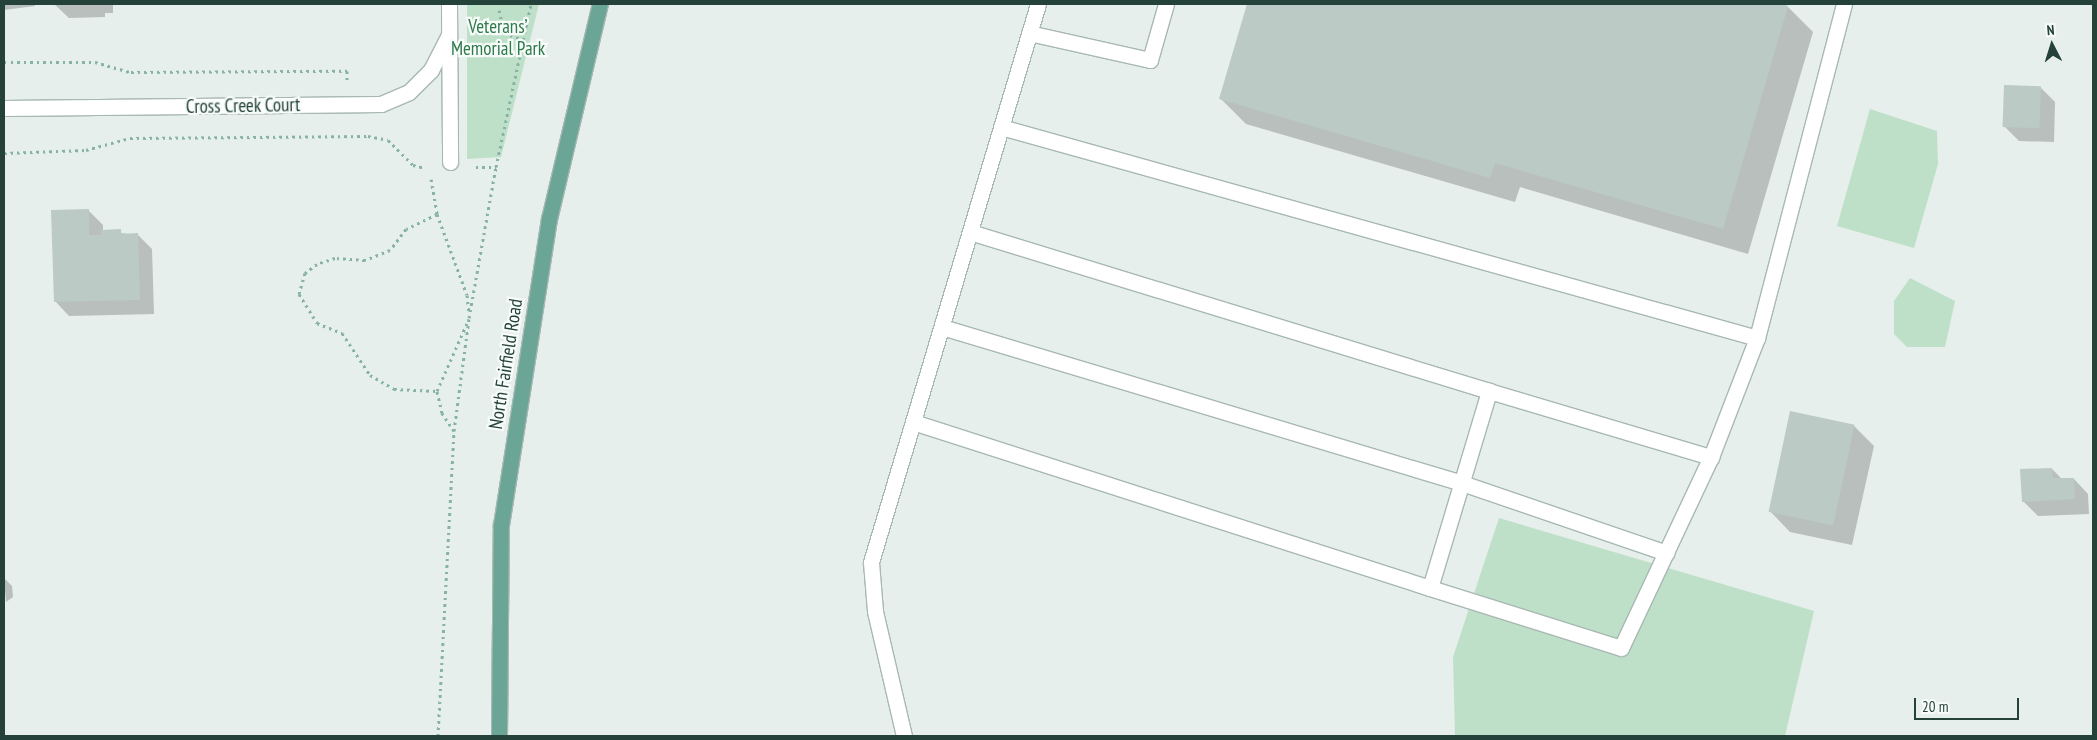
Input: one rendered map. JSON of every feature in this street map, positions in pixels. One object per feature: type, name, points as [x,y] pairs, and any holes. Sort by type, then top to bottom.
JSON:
[{"type":"main road","name":"North Fairfield Road","points":[[499,736],[501,526],[548,219],[600,4]]},
{"type":"street","points":[[449,4],[450,162]]},
{"type":"street","points":[[904,736],[875,611],[871,562],[1038,4]]},
{"type":"street","points":[[1030,33],[1150,60],[1166,4]]},
{"type":"street","points":[[913,422],[1621,648],[1711,457],[1757,338],[1844,4]]},
{"type":"street","name":"Cross Creek Court","points":[[4,108],[380,104],[408,92],[431,70],[449,35]]},
{"type":"street","points":[[1001,127],[1757,338]]},
{"type":"street","points":[[970,232],[1711,457]]},
{"type":"street","points":[[942,326],[1462,483],[1666,554]]},
{"type":"street","points":[[1430,588],[1490,391]]},
{"type":"path","points":[[438,736],[454,432],[469,318],[496,167],[530,4]]},
{"type":"path","points":[[499,10],[506,30],[521,40]]},
{"type":"path","points":[[4,62],[95,62],[132,72],[347,71],[347,81]]},
{"type":"path","points":[[4,153],[86,150],[130,138],[368,136],[388,140],[413,165],[430,168]]},
{"type":"path","points":[[468,168],[496,167]]},
{"type":"path","points":[[431,176],[437,214],[467,295],[469,318],[437,391],[442,413],[454,432]]},
{"type":"path","points":[[437,214],[406,229],[390,250],[365,260],[335,258],[317,264],[305,273],[299,294],[317,323],[342,332],[370,375],[394,389],[437,391]]},
{"type":"green space","name":"Veterans’ Memorial Park","points":[[467,4],[539,4],[501,157],[467,159]]},
{"type":"green space","points":[[1870,109],[1937,131],[1938,164],[1914,248],[1837,226]]},
{"type":"green space","points":[[1910,278],[1955,301],[1945,347],[1907,347],[1894,334],[1894,301]]},
{"type":"green space","points":[[1499,518],[1814,611],[1785,736],[1455,736],[1453,657]]},
{"type":"building","points":[[1247,4],[1782,4],[1788,6],[1723,229],[1495,163],[1490,178],[1219,99]]},
{"type":"building","points":[[2004,85],[2041,86],[2040,128],[2003,127]]},
{"type":"building","points":[[89,209],[89,235],[101,235],[101,230],[121,229],[121,234],[138,233],[140,300],[54,302],[51,210]]},
{"type":"building","points":[[1790,411],[1855,425],[1833,525],[1769,512]]},
{"type":"building","points":[[2052,468],[2053,478],[2074,478],[2075,499],[2022,502],[2020,469]]}]
